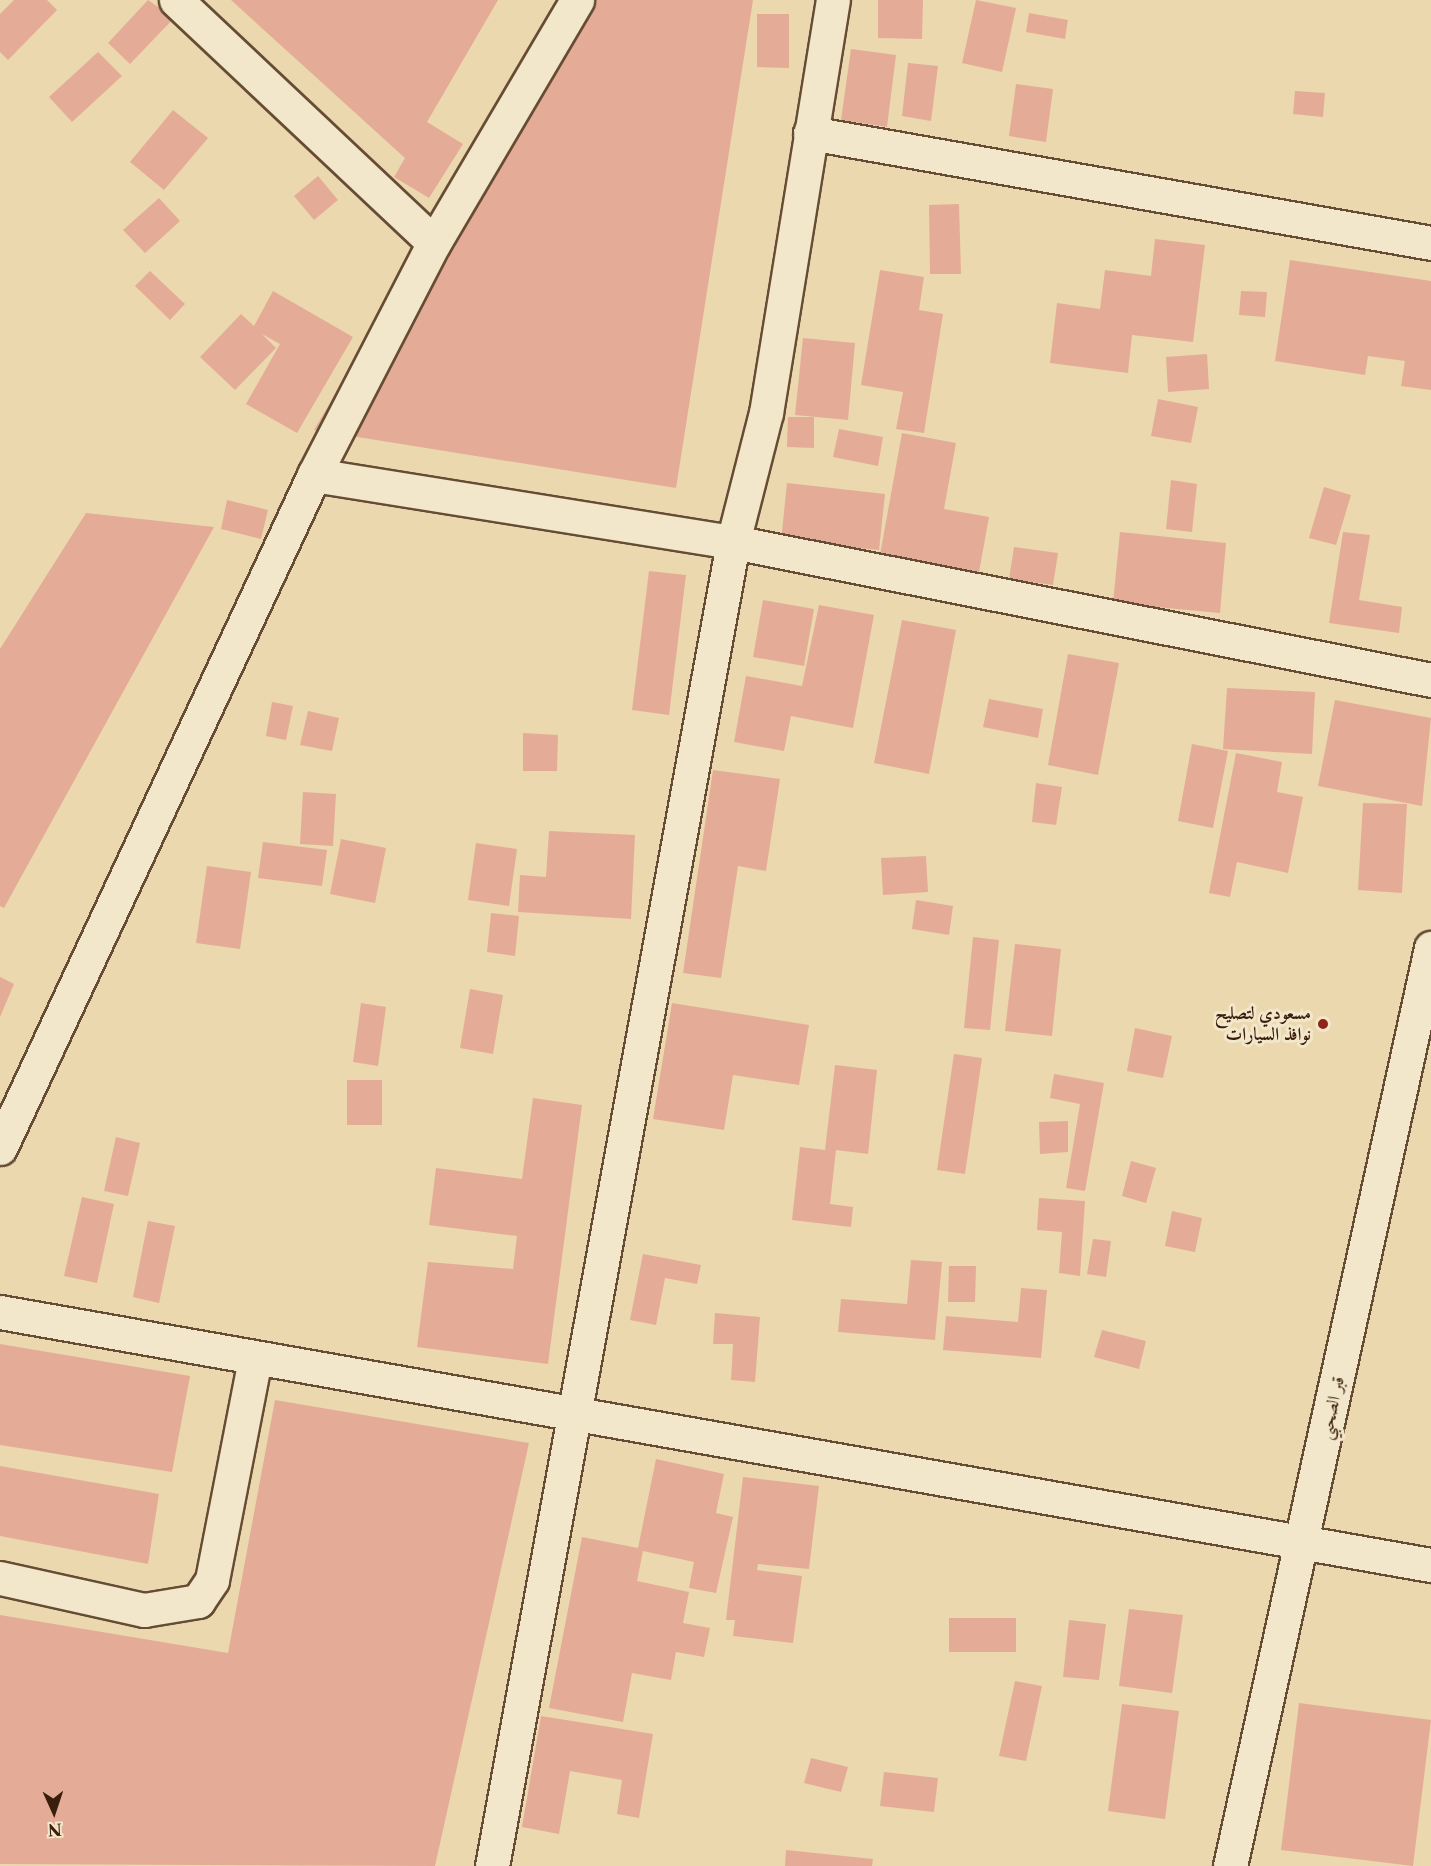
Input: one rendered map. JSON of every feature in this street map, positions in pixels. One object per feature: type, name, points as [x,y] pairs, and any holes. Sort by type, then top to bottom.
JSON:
[{"type":"street","points":[[176,0],[434,243]]},
{"type":"street","points":[[0,1148],[314,475],[434,243],[577,0]]},
{"type":"street","points":[[492,1866],[572,1415],[733,542],[766,413],[833,0]]},
{"type":"street","points":[[810,133],[1431,243]]},
{"type":"street","points":[[314,475],[733,542],[1431,680]]},
{"type":"street","name":"قبر الصحبي","points":[[1230,1866],[1303,1543],[1431,948]]},
{"type":"street","points":[[0,1312],[572,1415],[1431,1565]]},
{"type":"street","points":[[0,1578],[144,1610],[198,1601],[212,1580],[255,1358]]},
{"type":"building","points":[[14,0],[47,0],[57,10],[8,60],[0,52],[0,14]]},
{"type":"building","points":[[148,0],[174,18],[130,64],[108,43]]},
{"type":"building","points":[[231,0],[498,0],[427,122],[463,144],[429,198],[394,177],[405,158]]},
{"type":"building","points":[[569,0],[753,0],[676,488],[314,430]]},
{"type":"building","points":[[878,0],[923,0],[922,39],[878,38]]},
{"type":"building","points":[[976,0],[1016,8],[1002,72],[962,63]]},
{"type":"building","points":[[1029,13],[1068,20],[1065,39],[1026,32]]},
{"type":"building","points":[[757,14],[789,14],[789,68],[757,67]]},
{"type":"building","points":[[851,49],[896,55],[887,127],[841,120]]},
{"type":"building","points":[[98,52],[122,76],[72,122],[49,97]]},
{"type":"building","points":[[908,63],[938,66],[931,121],[902,116]]},
{"type":"building","points":[[1016,84],[1053,89],[1046,142],[1009,136]]},
{"type":"building","points":[[1295,91],[1325,93],[1323,117],[1293,114]]},
{"type":"building","points":[[173,110],[208,138],[164,190],[130,162]]},
{"type":"building","points":[[318,176],[338,200],[314,220],[294,196]]},
{"type":"building","points":[[159,198],[180,221],[145,253],[123,230]]},
{"type":"building","points":[[959,204],[961,274],[930,274],[929,205]]},
{"type":"building","points":[[1155,239],[1205,245],[1193,342],[1132,335],[1128,373],[1050,363],[1057,303],[1100,309],[1105,270],[1151,276]]},
{"type":"building","points":[[1290,260],[1431,281],[1431,390],[1401,386],[1405,361],[1368,356],[1365,375],[1275,361]]},
{"type":"building","points":[[880,270],[924,277],[919,310],[943,314],[924,433],[896,429],[903,392],[861,385]]},
{"type":"building","points":[[150,271],[185,304],[170,320],[135,286]]},
{"type":"building","points":[[273,291],[353,337],[297,433],[246,404],[280,344],[262,334],[276,348],[235,390],[200,357],[241,314],[254,326]]},
{"type":"building","points":[[1241,291],[1267,292],[1265,317],[1239,315]]},
{"type":"building","points":[[803,338],[855,343],[848,420],[795,415]]},
{"type":"building","points":[[1207,354],[1209,389],[1168,392],[1166,357]]},
{"type":"building","points":[[1158,399],[1198,407],[1191,443],[1151,436]]},
{"type":"building","points":[[788,417],[814,417],[814,448],[787,447]]},
{"type":"building","points":[[839,429],[883,437],[878,466],[833,457]]},
{"type":"building","points":[[902,433],[956,443],[944,509],[989,517],[979,572],[880,555]]},
{"type":"building","points":[[1171,480],[1197,484],[1192,532],[1166,529]]},
{"type":"building","points":[[787,483],[885,494],[879,550],[781,541]]},
{"type":"building","points":[[1324,487],[1351,495],[1336,545],[1309,538]]},
{"type":"building","points":[[227,500],[268,510],[261,539],[221,529]]},
{"type":"building","points":[[86,513],[214,527],[4,908],[0,906],[0,649]]},
{"type":"building","points":[[1120,532],[1226,543],[1220,613],[1113,603]]},
{"type":"building","points":[[1343,532],[1370,535],[1359,600],[1402,607],[1399,633],[1329,623]]},
{"type":"building","points":[[1014,547],[1058,553],[1053,585],[1009,579]]},
{"type":"building","points":[[649,571],[686,575],[669,715],[632,710]]},
{"type":"building","points":[[763,600],[814,609],[804,666],[753,657]]},
{"type":"building","points":[[819,605],[874,615],[853,728],[791,716],[784,751],[734,742],[746,676],[802,686]]},
{"type":"building","points":[[902,620],[956,630],[929,774],[874,763]]},
{"type":"building","points":[[1068,654],[1119,663],[1098,775],[1048,765]]},
{"type":"building","points":[[1227,688],[1315,692],[1312,754],[1223,749]]},
{"type":"building","points":[[989,699],[1043,709],[1038,738],[983,727]]},
{"type":"building","points":[[1335,700],[1431,718],[1422,806],[1318,786]]},
{"type":"building","points":[[272,702],[293,706],[286,740],[266,736]]},
{"type":"building","points":[[308,711],[339,718],[332,751],[300,745]]},
{"type":"building","points":[[523,733],[558,735],[557,771],[523,771]]},
{"type":"building","points":[[1192,744],[1228,751],[1213,828],[1178,821]]},
{"type":"building","points":[[1236,753],[1282,762],[1277,792],[1303,797],[1288,873],[1237,862],[1230,897],[1209,893]]},
{"type":"building","points":[[713,770],[780,779],[766,871],[738,866],[721,978],[683,973]]},
{"type":"building","points":[[1036,783],[1062,787],[1056,825],[1032,822]]},
{"type":"building","points":[[303,792],[336,794],[333,846],[300,844]]},
{"type":"building","points":[[1363,803],[1407,804],[1402,893],[1358,890]]},
{"type":"building","points":[[549,831],[635,835],[631,919],[518,912],[520,875],[546,877]]},
{"type":"building","points":[[341,839],[386,848],[375,903],[330,894]]},
{"type":"building","points":[[263,842],[327,850],[322,886],[258,878]]},
{"type":"building","points":[[476,843],[517,849],[509,906],[468,900]]},
{"type":"building","points":[[926,856],[928,892],[883,895],[881,858]]},
{"type":"building","points":[[207,866],[251,872],[240,949],[196,943]]},
{"type":"building","points":[[916,900],[953,906],[949,935],[912,929]]},
{"type":"building","points":[[491,913],[519,916],[515,956],[487,952]]},
{"type":"building","points":[[973,937],[999,940],[990,1030],[964,1028]]},
{"type":"building","points":[[1015,944],[1061,949],[1052,1036],[1005,1031]]},
{"type":"building","points":[[0,977],[14,984],[0,1017]]},
{"type":"building","points":[[470,989],[503,995],[493,1054],[460,1048]]},
{"type":"building","points":[[361,1003],[386,1007],[378,1066],[353,1062]]},
{"type":"building","points":[[672,1003],[809,1025],[799,1085],[733,1075],[724,1130],[653,1119]]},
{"type":"building","points":[[1135,1028],[1172,1036],[1163,1078],[1127,1071]]},
{"type":"building","points":[[954,1054],[982,1058],[965,1174],[937,1170]]},
{"type":"building","points":[[835,1065],[877,1070],[868,1154],[836,1150],[830,1204],[853,1207],[851,1227],[792,1220],[800,1147],[825,1150]]},
{"type":"building","points":[[1054,1074],[1104,1083],[1085,1191],[1066,1188],[1080,1104],[1050,1098]]},
{"type":"building","points":[[347,1080],[382,1080],[382,1125],[347,1125]]},
{"type":"building","points":[[533,1098],[582,1105],[548,1364],[417,1347],[428,1262],[513,1269],[517,1236],[429,1225],[436,1168],[522,1179]]},
{"type":"building","points":[[1068,1121],[1068,1152],[1040,1154],[1039,1122]]},
{"type":"building","points":[[116,1137],[140,1143],[128,1196],[104,1191]]},
{"type":"building","points":[[1131,1161],[1156,1168],[1146,1203],[1122,1196]]},
{"type":"building","points":[[82,1197],[114,1204],[97,1283],[64,1276]]},
{"type":"building","points":[[1039,1198],[1085,1201],[1080,1276],[1059,1273],[1062,1232],[1037,1230]]},
{"type":"building","points":[[1172,1211],[1202,1218],[1195,1252],[1165,1246]]},
{"type":"building","points":[[148,1221],[175,1226],[159,1303],[133,1297]]},
{"type":"building","points":[[1093,1239],[1111,1241],[1106,1277],[1087,1274]]},
{"type":"building","points":[[643,1254],[701,1265],[697,1284],[665,1278],[656,1325],[630,1320]]},
{"type":"building","points":[[911,1260],[942,1262],[935,1340],[838,1332],[841,1299],[907,1304]]},
{"type":"building","points":[[949,1266],[976,1266],[975,1302],[948,1302]]},
{"type":"building","points":[[1021,1288],[1047,1290],[1041,1358],[943,1350],[946,1316],[1018,1322]]},
{"type":"building","points":[[715,1313],[760,1317],[755,1382],[731,1380],[733,1344],[713,1344]]},
{"type":"building","points":[[1102,1330],[1146,1341],[1139,1369],[1094,1357]]},
{"type":"building","points":[[0,1344],[190,1376],[172,1472],[0,1445]]},
{"type":"building","points":[[275,1400],[529,1443],[435,1866],[0,1864],[0,1615],[228,1653]]},
{"type":"building","points":[[656,1459],[724,1474],[716,1513],[733,1517],[716,1593],[689,1588],[694,1562],[643,1551],[637,1581],[689,1592],[683,1623],[710,1628],[704,1657],[676,1652],[671,1680],[632,1673],[623,1722],[549,1708],[582,1537],[638,1548]]},
{"type":"building","points":[[0,1466],[159,1494],[148,1564],[0,1536]]},
{"type":"building","points":[[743,1477],[819,1486],[809,1569],[758,1564],[757,1570],[802,1576],[793,1643],[733,1636],[735,1620],[726,1620]]},
{"type":"building","points":[[1129,1609],[1183,1615],[1172,1693],[1119,1686]]},
{"type":"building","points":[[949,1618],[1016,1618],[1016,1652],[949,1652]]},
{"type":"building","points":[[1069,1620],[1106,1624],[1099,1680],[1063,1677]]},
{"type":"building","points":[[1015,1681],[1042,1686],[1026,1761],[999,1756]]},
{"type":"building","points":[[1299,1703],[1431,1720],[1413,1866],[1281,1850]]},
{"type":"building","points":[[1122,1704],[1179,1711],[1165,1819],[1108,1811]]},
{"type":"building","points":[[541,1716],[653,1734],[639,1818],[617,1814],[622,1780],[570,1771],[559,1834],[522,1827]]},
{"type":"building","points":[[811,1758],[848,1767],[841,1792],[804,1783]]},
{"type":"building","points":[[884,1772],[938,1778],[934,1812],[880,1806]]},
{"type":"building","points":[[786,1850],[873,1859],[872,1866],[785,1866]]},
{"type":"place","name":"مسعودي لتصليح نوافذ السيارات","points":[[1323,1024]]}]
